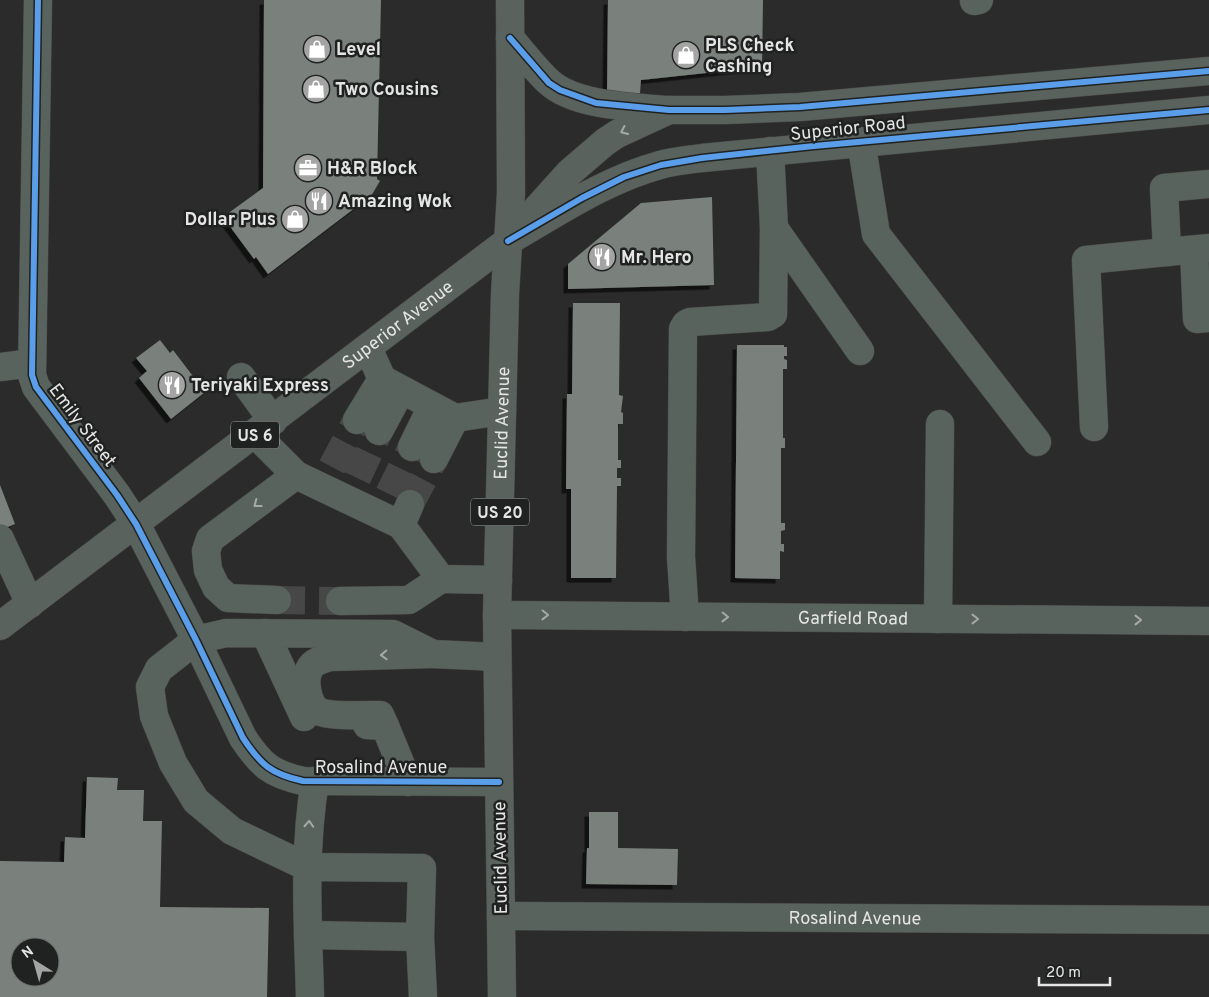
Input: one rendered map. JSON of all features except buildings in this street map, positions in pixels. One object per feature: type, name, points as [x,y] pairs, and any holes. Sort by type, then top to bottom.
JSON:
[{"type":"main road","name":"Euclid Avenue","points":[[502,997],[496,615],[511,193],[510,0]]},
{"type":"main road","points":[[510,38],[549,83],[560,90],[596,103],[669,110]]},
{"type":"main road","name":"Superior Road","points":[[508,241],[553,189],[605,142],[617,134],[669,110],[725,110],[806,106],[1209,70]]},
{"type":"main road","name":"Superior Road","points":[[508,241],[582,198],[624,178],[661,165],[702,158],[770,151],[1209,110]]},
{"type":"main road","name":"Superior Avenue","points":[[0,626],[264,428],[508,241]]},
{"type":"street","name":"Emily Street","points":[[38,0],[32,375],[36,387],[117,495],[136,524],[196,640],[243,738],[252,753],[266,767]]},
{"type":"street","points":[[861,142],[876,234],[1037,442]]},
{"type":"street","points":[[684,616],[681,557],[683,329],[690,322],[771,316],[773,314],[774,228],[770,151]]},
{"type":"street","points":[[1209,184],[1164,188],[1190,250],[1197,319],[1209,318]]},
{"type":"street","points":[[774,228],[860,351]]},
{"type":"street","points":[[1094,428],[1086,260],[1190,250]]},
{"type":"street","points":[[368,348],[391,384],[443,412],[502,411]]},
{"type":"street","points":[[0,367],[32,363]]},
{"type":"street","points":[[240,377],[264,428],[296,474]]},
{"type":"street","points":[[368,426],[391,384]]},
{"type":"street","points":[[423,454],[443,412]]},
{"type":"street","points":[[938,619],[940,424]]},
{"type":"street","points":[[277,600],[228,598],[216,587],[208,570],[206,551],[210,539],[296,474],[327,477],[395,510],[441,579]]},
{"type":"street","points":[[0,539],[30,604]]},
{"type":"street","points":[[340,601],[410,600],[441,579],[498,580]]},
{"type":"street","name":"Garfield Road","points":[[496,615],[1209,621]]},
{"type":"street","points":[[423,997],[420,937],[422,868],[307,868],[232,831],[196,801],[173,763],[154,716],[150,687],[159,670],[196,640],[226,632],[393,634],[433,654]]},
{"type":"street","points":[[265,633],[308,725],[385,726]]},
{"type":"street","points":[[408,782],[380,715],[327,713],[317,710],[310,701],[307,691],[307,677],[310,668],[318,661],[330,657],[433,654],[497,657]]},
{"type":"street","name":"Rosalind Avenue","points":[[266,767],[284,777],[303,781],[499,782]]},
{"type":"street","points":[[310,997],[307,868],[309,815],[314,781]]},
{"type":"street","name":"Rosalind Avenue","points":[[501,916],[1209,920]]},
{"type":"street","points":[[308,935],[420,937]]},
{"type":"tunnel","points":[[332,467],[357,420]]},
{"type":"tunnel","points":[[357,478],[379,431]]},
{"type":"tunnel","points":[[389,494],[412,447]]},
{"type":"tunnel","points":[[410,504],[434,459]]},
{"type":"tunnel","points":[[277,600],[340,601]]},
{"type":"cycle path","points":[[38,0],[32,375],[36,387],[117,495],[136,524],[196,640],[243,738],[261,762],[283,775],[303,781],[499,782]]},
{"type":"cycle path","points":[[510,38],[549,83],[560,90],[596,103],[669,110],[800,107],[1209,71]]},
{"type":"cycle path","points":[[508,241],[582,198],[624,177],[661,165],[702,158],[814,146],[1209,110]]},
{"type":"place","name":"Level","points":[[317,49]]},
{"type":"place","name":"PLS Check Cashing","points":[[686,55]]},
{"type":"place","name":"Two Cousins","points":[[316,89]]},
{"type":"place","name":"H&R Block","points":[[308,168]]},
{"type":"place","name":"Amazing Wok","points":[[319,201]]},
{"type":"place","name":"Dollar Plus","points":[[295,219]]},
{"type":"place","name":"Mr. Hero","points":[[602,257]]},
{"type":"place","name":"Teriyaki Express","points":[[172,385]]}]
